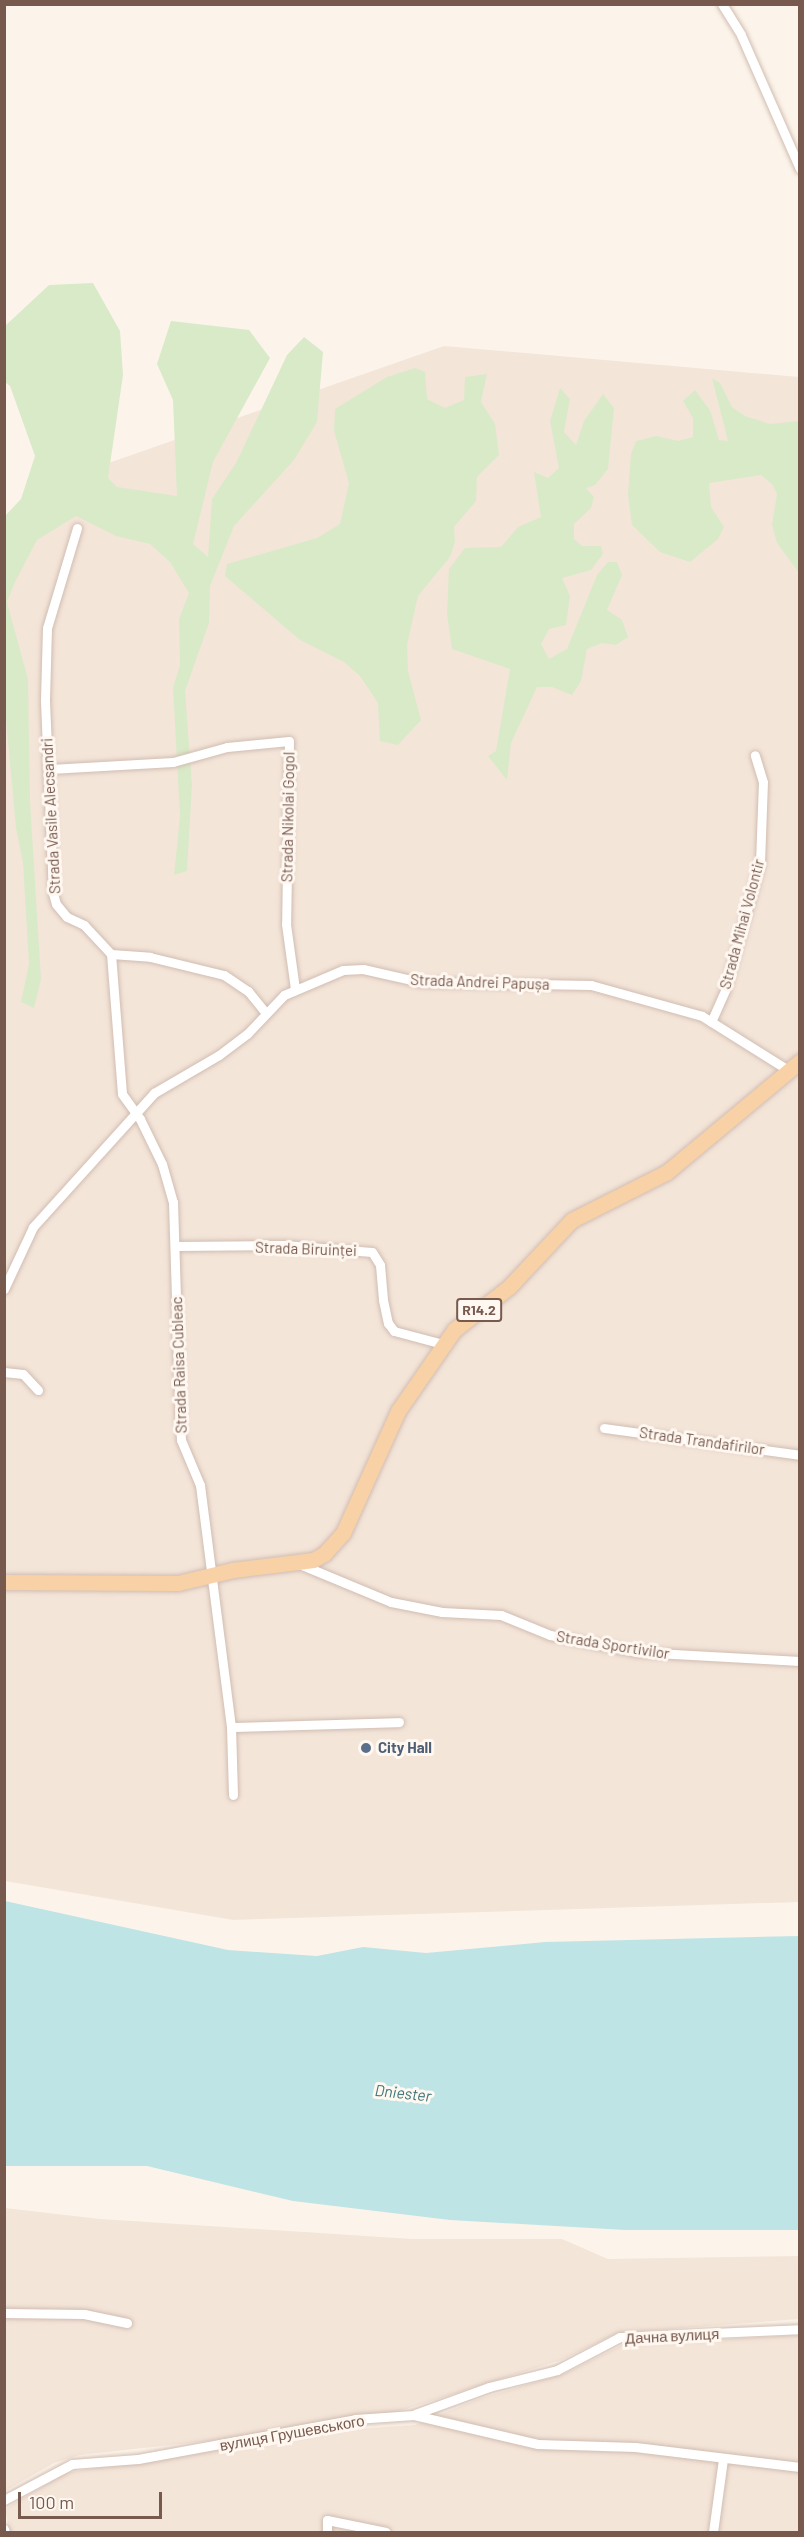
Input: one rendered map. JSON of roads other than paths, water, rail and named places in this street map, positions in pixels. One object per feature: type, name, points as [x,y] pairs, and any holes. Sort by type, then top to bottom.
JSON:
[{"type":"main road","name":"R14.2","points":[[4,1582],[162,1584],[313,1560],[335,1546],[393,1420],[443,1344],[514,1282],[561,1229],[667,1172],[794,1066]]},
{"type":"street","points":[[722,4],[741,35],[800,169]]},
{"type":"street","name":"Strada Vasile Alecsandri","points":[[77,528],[47,628],[45,701],[50,770],[48,821],[56,904],[74,922],[84,925],[111,954]]},
{"type":"street","name":"Strada Nikolai Gogol","points":[[50,770],[173,762],[227,747],[289,741],[286,924],[295,989]]},
{"type":"street","name":"Strada Mihai Volontir","points":[[711,1022],[725,990],[760,863],[763,782],[755,754]]},
{"type":"street","points":[[135,1113],[126,1103],[119,1081],[111,954],[150,957],[225,975],[248,991],[266,1013]]},
{"type":"street","name":"Strada Andrei Papușa","points":[[4,1289],[33,1227],[153,1093],[247,1034],[274,1002],[295,989],[352,968],[420,982],[591,985],[711,1022],[794,1066]]},
{"type":"street","name":"Strada Raisa Cubleac","points":[[135,1113],[162,1164],[173,1202],[177,1246],[181,1440],[200,1485],[231,1727],[233,1795]]},
{"type":"street","name":"Strada Biruinței","points":[[177,1246],[284,1245],[372,1252],[380,1265],[383,1300],[388,1323],[394,1331],[443,1344]]},
{"type":"street","points":[[4,1372],[23,1374],[38,1390]]},
{"type":"street","name":"Strada Trandafirilor","points":[[604,1428],[800,1455]]},
{"type":"street","name":"Strada Sportivilor","points":[[296,1562],[391,1602],[442,1612],[495,1614],[550,1635],[585,1642],[648,1653],[800,1661]]},
{"type":"street","points":[[231,1727],[399,1722]]},
{"type":"street","points":[[4,2313],[84,2314],[127,2323]]},
{"type":"street","name":"Дачна вулиця","points":[[414,2415],[489,2387],[557,2370],[620,2337],[800,2329]]},
{"type":"street","name":"вулиця Грушевського","points":[[4,2500],[72,2464],[138,2459],[355,2419],[414,2415],[538,2445],[635,2446],[800,2467]]},
{"type":"street","points":[[713,2532],[723,2459]]},
{"type":"street","points":[[327,2532],[327,2520],[386,2532]]},
{"type":"water","name":"Dniester","points":[[5,1901],[228,1950],[317,1956],[363,1947],[426,1953],[545,1942],[799,1936],[799,2230],[625,2230],[450,2220],[293,2201],[147,2166],[5,2166]]},
{"type":"place","name":"City Hall","points":[[366,1748]]}]
